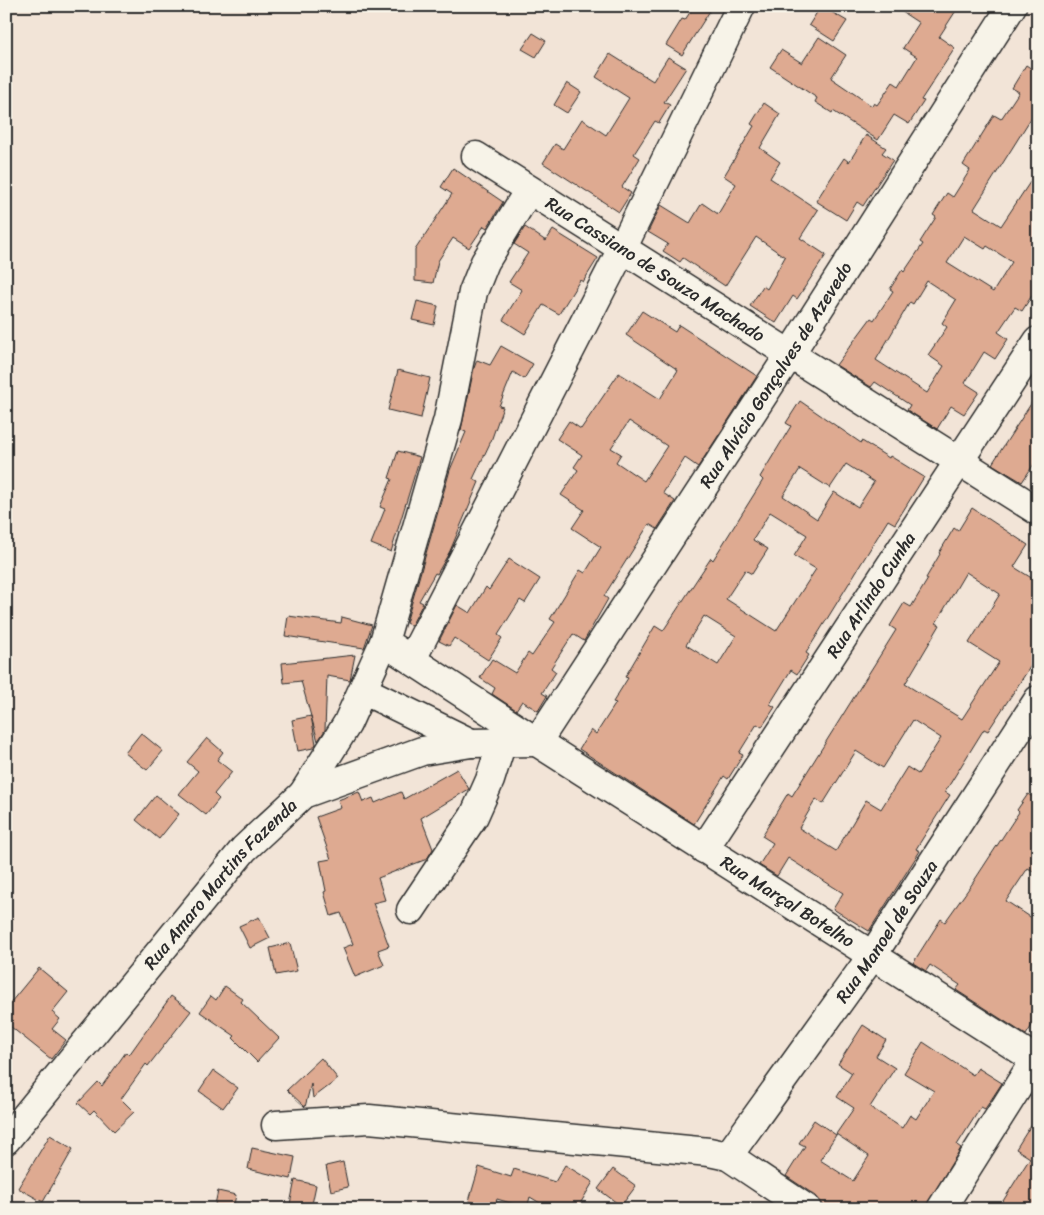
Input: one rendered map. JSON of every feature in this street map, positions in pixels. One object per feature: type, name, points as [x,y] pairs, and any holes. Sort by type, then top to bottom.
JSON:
[{"type":"street","points":[[412,659],[622,248],[741,6]]},
{"type":"street","name":"Rua Alvício Gonçalves de Azevedo","points":[[537,742],[790,354],[1012,6]]},
{"type":"street","name":"Rua Cassiano de Souza Machado","points":[[476,156],[1038,511]]},
{"type":"street","points":[[303,794],[347,724],[384,642],[446,427],[473,292],[485,262],[529,190]]},
{"type":"street","name":"Rua Arlindo Cunha","points":[[704,849],[1038,341]]},
{"type":"street","name":"Rua Marçal Botelho","points":[[384,642],[704,849],[1037,1058]]},
{"type":"street","points":[[363,690],[471,743]]},
{"type":"street","name":"Rua Manoel de Souza","points":[[718,1154],[872,956],[1038,700]]},
{"type":"street","points":[[411,910],[474,816],[490,780],[502,742]]},
{"type":"street","name":"Rua Amaro Martins Fazenda","points":[[6,1140],[244,849],[303,794],[422,751],[471,743],[537,742]]},
{"type":"street","points":[[940,1209],[1037,1058]]},
{"type":"street","points":[[276,1125],[369,1119],[718,1154],[807,1209]]},
{"type":"building","points":[[694,6],[713,6],[682,55],[666,45],[682,19],[685,20]]},
{"type":"building","points":[[821,6],[847,21],[834,41],[809,25]]},
{"type":"building","points":[[893,6],[959,6],[939,37],[955,48],[921,100],[924,101],[909,124],[894,115],[878,140],[833,111],[832,113],[815,102],[817,98],[770,67],[781,50],[802,63],[819,37],[846,55],[831,78],[872,106],[874,103],[877,105],[893,82],[899,86],[917,57],[903,48],[919,23]]},
{"type":"building","points":[[533,33],[546,41],[536,57],[522,49]]},
{"type":"building","points":[[610,54],[653,81],[668,57],[686,68],[664,102],[670,105],[659,123],[655,121],[634,154],[640,158],[622,187],[631,193],[619,212],[543,163],[555,144],[563,149],[582,119],[606,135],[629,98],[596,77]]},
{"type":"building","points":[[1026,65],[1038,73],[1038,107],[974,209],[1001,226],[1038,170],[1038,286],[1022,311],[1015,307],[998,332],[1008,339],[995,359],[984,352],[965,383],[979,392],[964,414],[951,406],[937,429],[907,410],[910,405],[875,382],[871,387],[836,365],[871,318],[874,320],[893,291],[890,289],[902,270],[904,272],[923,244],[920,242],[936,217],[933,215],[947,193],[953,197],[970,170],[963,165],[994,115],[1001,119],[1019,92],[1012,88]],"holes":[[[964,236],[985,249],[987,246],[1012,262],[993,292],[947,263]],[[927,281],[956,300],[942,323],[947,327],[928,355],[944,366],[927,393],[876,360],[910,302],[913,304]]]},
{"type":"building","points":[[567,83],[581,92],[567,113],[554,105]]},
{"type":"building","points":[[764,103],[780,114],[760,148],[780,162],[770,178],[818,210],[800,238],[826,255],[797,299],[793,296],[776,323],[750,306],[763,286],[767,289],[785,257],[756,237],[725,286],[683,258],[680,262],[663,251],[668,244],[648,232],[661,205],[690,223],[702,203],[718,214],[736,184],[724,176],[754,126],[751,124]]},
{"type":"building","points":[[866,135],[886,148],[882,153],[893,160],[863,206],[857,202],[846,220],[816,201],[844,158],[849,162]]},
{"type":"building","points":[[453,168],[503,202],[487,228],[484,226],[469,248],[453,238],[438,261],[433,283],[415,281],[415,250],[452,194],[441,187]]},
{"type":"building","points":[[525,227],[546,241],[553,230],[598,258],[583,282],[580,280],[559,314],[543,305],[525,334],[503,320],[522,290],[509,282],[528,253],[514,244]]},
{"type":"building","points":[[417,301],[438,306],[434,325],[412,320]]},
{"type":"building","points":[[642,311],[675,332],[679,325],[757,376],[698,467],[685,458],[663,493],[675,501],[657,529],[649,524],[604,596],[608,599],[584,641],[573,634],[551,668],[556,672],[542,693],[547,696],[538,711],[522,701],[516,710],[492,694],[495,688],[480,678],[492,659],[515,673],[528,653],[532,656],[555,622],[550,619],[580,570],[585,573],[601,547],[572,528],[584,510],[561,495],[578,470],[574,467],[582,455],[557,439],[569,421],[581,429],[619,373],[660,399],[678,370],[626,335]],"holes":[[[629,421],[667,446],[644,481],[616,462],[621,454],[611,448]]]},
{"type":"building","points":[[501,346],[533,364],[524,379],[513,372],[499,406],[503,407],[491,441],[473,479],[479,482],[450,551],[419,601],[423,603],[411,626],[406,623],[450,470],[466,432],[461,430],[474,368],[477,360],[490,365]]},
{"type":"building","points":[[398,370],[430,378],[421,418],[388,410]]},
{"type":"building","points":[[1038,393],[1038,458],[1022,482],[992,464]]},
{"type":"building","points":[[800,401],[861,443],[862,441],[889,458],[890,456],[924,477],[895,524],[888,520],[806,653],[809,655],[797,674],[791,670],[770,704],[775,707],[762,727],[757,724],[739,753],[743,755],[728,779],[724,776],[694,824],[579,749],[591,730],[596,734],[616,703],[613,702],[628,678],[625,677],[655,626],[663,631],[711,558],[713,560],[763,480],[760,477],[791,426],[786,423]],"holes":[[[846,464],[874,482],[858,507],[834,492],[817,519],[783,496],[800,469],[830,488]],[[770,512],[807,535],[794,556],[816,569],[776,631],[726,599],[745,570],[752,574],[768,549],[753,540]],[[704,616],[736,636],[718,665],[686,645]]]},
{"type":"building","points":[[398,451],[420,457],[391,552],[371,544],[385,509],[380,507],[392,479],[389,478]]},
{"type":"building","points":[[972,508],[1028,545],[1014,567],[1038,582],[1038,655],[988,731],[984,729],[945,792],[950,795],[916,849],[920,851],[869,931],[833,909],[843,893],[788,858],[777,876],[759,865],[773,843],[762,836],[788,793],[792,796],[896,630],[890,626],[904,603],[911,607],[928,579],[926,578],[954,528],[958,531]],"holes":[[[966,572],[1000,594],[969,643],[999,662],[962,719],[905,684],[940,625],[936,623]],[[913,720],[941,738],[918,774],[907,767],[881,809],[866,800],[836,851],[799,828],[816,799],[823,804],[856,751],[883,768]]]},
{"type":"building","points":[[509,559],[540,579],[525,603],[520,600],[498,635],[502,638],[488,660],[454,638],[449,646],[439,641],[457,605],[470,613],[486,587],[489,590]]},
{"type":"building","points":[[288,616],[341,623],[342,617],[372,625],[364,648],[285,636]]},
{"type":"building","points":[[355,655],[350,680],[327,676],[325,730],[318,741],[301,681],[284,683],[282,663]]},
{"type":"building","points":[[311,716],[316,744],[313,748],[298,751],[292,720]]},
{"type":"building","points":[[141,733],[163,751],[147,770],[125,753]]},
{"type":"building","points":[[207,738],[223,752],[217,760],[232,772],[214,794],[219,799],[206,815],[179,794],[198,771],[187,762]]},
{"type":"building","points":[[457,769],[469,789],[421,818],[433,849],[427,859],[378,878],[385,900],[373,903],[389,946],[378,950],[384,965],[355,977],[343,948],[353,944],[341,913],[331,916],[324,892],[326,891],[320,861],[331,859],[316,817],[341,808],[338,800],[359,792],[363,802],[373,798],[375,803],[401,792],[404,799]]},
{"type":"building","points":[[1028,794],[1038,800],[1038,874],[1028,868],[1006,901],[1038,922],[1038,1016],[1026,1035],[956,990],[960,985],[930,965],[926,971],[913,963],[941,919],[945,922],[972,884],[1019,812],[1017,810]]},
{"type":"building","points":[[156,795],[179,814],[159,839],[136,820]]},
{"type":"building","points":[[259,917],[270,938],[250,948],[239,926]]},
{"type":"building","points":[[290,943],[297,971],[276,975],[270,948]]},
{"type":"building","points":[[39,968],[68,992],[52,1012],[60,1019],[52,1029],[66,1040],[51,1059],[6,1023],[6,1008]]},
{"type":"building","points":[[225,986],[243,999],[241,1002],[279,1038],[257,1062],[233,1038],[235,1036],[200,1012],[211,996],[216,1000]]},
{"type":"building","points":[[171,996],[191,1011],[148,1066],[146,1064],[121,1099],[134,1112],[114,1131],[94,1110],[90,1114],[78,1103],[98,1082],[102,1086],[126,1052],[129,1055]]},
{"type":"building","points":[[863,1025],[886,1040],[876,1056],[895,1068],[870,1107],[902,1128],[910,1115],[916,1119],[934,1091],[904,1073],[923,1042],[973,1075],[978,1068],[1002,1083],[985,1109],[981,1107],[957,1145],[961,1148],[924,1209],[827,1209],[816,1196],[786,1176],[805,1146],[799,1143],[814,1120],[836,1135],[820,1160],[853,1181],[869,1156],[836,1134],[854,1108],[837,1097],[852,1073],[838,1064]]},
{"type":"building","points":[[321,1058],[338,1079],[313,1098],[311,1084],[305,1107],[287,1090]]},
{"type":"building","points":[[213,1070],[238,1088],[223,1108],[199,1091]]},
{"type":"building","points":[[1038,1114],[1038,1209],[998,1209],[1030,1158],[1016,1149]]},
{"type":"building","points":[[50,1135],[73,1149],[43,1202],[18,1188]]},
{"type":"building","points":[[252,1148],[295,1157],[291,1179],[248,1169]]},
{"type":"building","points":[[343,1162],[348,1187],[331,1191],[326,1166]]},
{"type":"building","points":[[565,1165],[593,1182],[577,1209],[550,1209],[530,1197],[527,1208],[497,1199],[494,1209],[469,1201],[479,1167],[511,1177],[514,1169],[555,1182]]},
{"type":"building","points":[[613,1169],[636,1186],[621,1206],[598,1189]]},
{"type":"building","points":[[295,1180],[316,1185],[311,1209],[289,1209]]},
{"type":"building","points":[[218,1191],[236,1195],[233,1209],[214,1209]]}]
